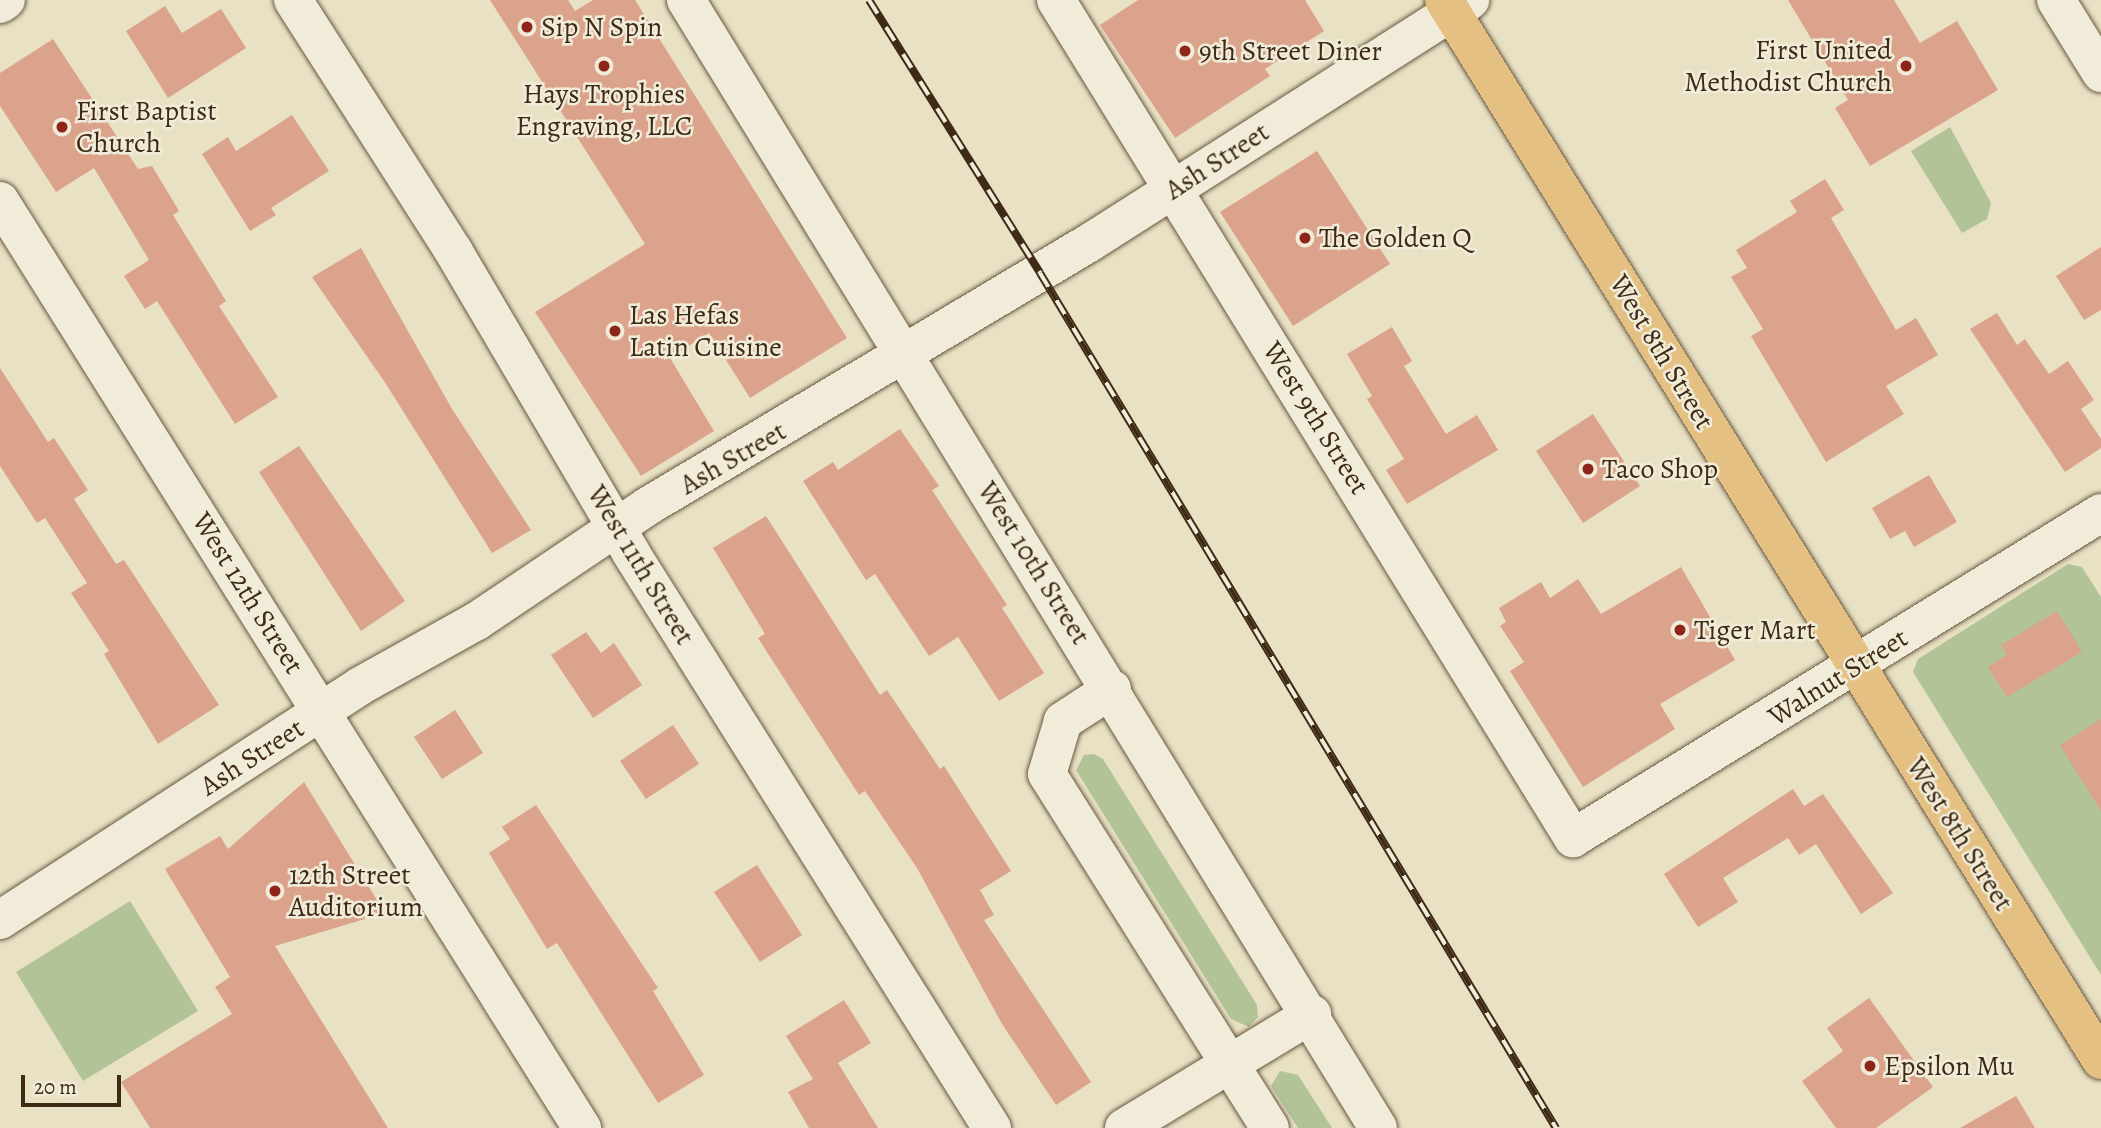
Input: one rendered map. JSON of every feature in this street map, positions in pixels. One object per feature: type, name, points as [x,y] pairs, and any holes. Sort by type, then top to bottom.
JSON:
[{"type":"main road","name":"West 8th Street","points":[[1455,4],[1856,666],[2101,1060]]},
{"type":"street","points":[[0,4],[6,0]]},
{"type":"street","name":"West 11th Street","points":[[293,0],[454,252],[616,528],[992,1128]]},
{"type":"street","name":"West 10th Street","points":[[686,0],[1312,1014],[1378,1128]]},
{"type":"street","name":"West 9th Street","points":[[1056,0],[1573,838]]},
{"type":"street","points":[[2056,0],[2101,73]]},
{"type":"street","name":"Ash Street","points":[[0,920],[322,712],[477,621],[616,528],[906,355],[1175,189],[1455,4]]},
{"type":"street","name":"West 12th Street","points":[[0,201],[582,1128]]},
{"type":"street","name":"Walnut Street","points":[[1573,838],[2101,513]]},
{"type":"street","points":[[1112,689],[1063,721],[1047,774],[1269,1128]]},
{"type":"street","points":[[1124,1128],[1312,1014]]},
{"type":"green space","points":[[1950,127],[1991,203],[1987,219],[1962,233],[1911,151]]},
{"type":"green space","points":[[2068,564],[2082,567],[2101,597],[2101,975],[1913,672],[1918,659]]},
{"type":"green space","points":[[1094,754],[1103,759],[1257,1005],[1258,1017],[1249,1027],[1231,1019],[1076,770],[1084,755]]},
{"type":"green space","points":[[130,901],[198,1011],[83,1081],[16,972]]},
{"type":"green space","points":[[1280,1071],[1298,1075],[1332,1128],[1298,1128],[1271,1086]]},
{"type":"building","points":[[490,0],[568,0],[575,11],[593,0],[635,0],[847,338],[750,398],[709,333],[670,358],[714,431],[641,476],[535,312],[645,244]]},
{"type":"building","name":"9th Street Diner","points":[[1138,0],[1305,0],[1324,31],[1265,69],[1270,76],[1175,138],[1100,25]]},
{"type":"building","name":"First United Methodist Church","points":[[1788,0],[1894,0],[1920,43],[1957,21],[1998,90],[1870,166],[1835,108],[1848,100]]},
{"type":"building","points":[[165,6],[182,33],[221,9],[246,48],[168,98],[126,31]]},
{"type":"building","points":[[53,39],[138,169],[152,166],[179,211],[173,215],[226,301],[219,306],[278,397],[235,424],[157,301],[145,309],[124,276],[149,260],[94,168],[56,192],[0,106],[0,73]]},
{"type":"building","points":[[292,115],[329,171],[271,208],[276,215],[250,231],[202,154],[228,137],[236,151]]},
{"type":"building","name":"The Golden Q","points":[[1317,151],[1390,264],[1293,326],[1220,212]]},
{"type":"building","points":[[1825,179],[1844,210],[1831,218],[1896,330],[1916,318],[1938,355],[1886,386],[1904,414],[1826,462],[1751,336],[1763,329],[1731,277],[1747,268],[1736,250],[1797,212],[1790,201]]},
{"type":"building","points":[[2101,247],[2101,310],[2084,320],[2056,276]]},
{"type":"building","points":[[361,248],[452,409],[531,530],[492,553],[386,384],[312,277]]},
{"type":"building","points":[[1997,313],[2017,345],[2025,339],[2049,374],[2068,361],[2094,400],[2081,409],[2101,439],[2101,448],[2065,472],[1970,329]]},
{"type":"building","points":[[1392,327],[1412,361],[1404,366],[1446,434],[1477,415],[1498,450],[1407,504],[1386,470],[1404,459],[1367,399],[1372,396],[1347,354]]},
{"type":"building","points":[[0,368],[48,442],[54,438],[88,490],[74,499],[116,564],[124,560],[219,705],[158,744],[104,654],[109,651],[71,593],[87,583],[45,518],[37,523],[0,466]]},
{"type":"building","name":"Taco Shop","points":[[1593,414],[1640,486],[1583,523],[1536,451]]},
{"type":"building","points":[[900,429],[939,486],[932,490],[1007,605],[1002,608],[1044,673],[999,701],[958,637],[929,656],[875,574],[866,580],[803,481],[833,462],[838,470]]},
{"type":"building","points":[[299,446],[405,601],[361,631],[259,472]]},
{"type":"building","points":[[1929,475],[1957,522],[1914,547],[1905,531],[1890,539],[1872,508]]},
{"type":"building","points":[[766,516],[880,695],[887,690],[940,769],[944,766],[1011,871],[980,890],[994,915],[984,920],[1091,1082],[1056,1105],[1002,1024],[917,868],[865,791],[859,795],[758,638],[765,634],[713,548]]},
{"type":"building","points":[[1681,567],[1735,660],[1660,704],[1675,729],[1583,787],[1510,671],[1524,662],[1500,626],[1506,622],[1499,608],[1541,582],[1550,598],[1578,579],[1601,614]]},
{"type":"building","points":[[2057,611],[2082,652],[2007,697],[1988,667],[2007,655],[2001,645]]},
{"type":"building","points":[[586,632],[601,653],[614,643],[642,685],[593,718],[551,655]]},
{"type":"building","points":[[455,710],[483,753],[442,779],[414,737]]},
{"type":"building","points":[[2101,719],[2101,811],[2060,745]]},
{"type":"building","points":[[673,725],[699,764],[646,799],[620,761]]},
{"type":"building","points":[[304,782],[385,913],[275,946],[388,1128],[150,1128],[121,1082],[232,1014],[215,987],[230,977],[165,869],[220,836],[228,849]]},
{"type":"building","points":[[1793,789],[1804,806],[1823,794],[1893,893],[1861,914],[1816,844],[1799,855],[1788,838],[1723,878],[1738,902],[1698,927],[1664,874]]},
{"type":"building","points":[[536,805],[658,988],[653,991],[704,1075],[658,1103],[557,943],[547,949],[489,853],[510,839],[502,827]]},
{"type":"building","points":[[757,865],[802,935],[760,962],[714,892]]},
{"type":"building","name":"Epsilon Mu","points":[[1869,998],[1933,1087],[1876,1128],[1836,1128],[1802,1081],[1843,1051],[1827,1028]]},
{"type":"building","points":[[844,1000],[871,1043],[838,1063],[878,1128],[809,1128],[788,1092],[813,1079],[786,1036]]},
{"type":"building","points":[[2016,1096],[2035,1128],[1960,1128]]},
{"type":"railway","points":[[869,0],[1040,273],[1556,1128]]},
{"type":"place","name":"Sip N Spin","points":[[527,27]]},
{"type":"place","name":"9th Street Diner","points":[[1185,51]]},
{"type":"place","name":"Hays Trophies Engraving, LLC","points":[[604,66]]},
{"type":"place","name":"First United Methodist Church","points":[[1906,66]]},
{"type":"place","name":"First Baptist Church","points":[[62,127]]},
{"type":"place","name":"The Golden Q","points":[[1305,238]]},
{"type":"place","name":"Las Hefas Latin Cuisine","points":[[615,331]]},
{"type":"place","name":"Taco Shop","points":[[1588,469]]},
{"type":"place","name":"Tiger Mart","points":[[1680,630]]},
{"type":"place","name":"12th Street Auditorium","points":[[275,891]]},
{"type":"place","name":"Epsilon Mu","points":[[1870,1066]]}]
